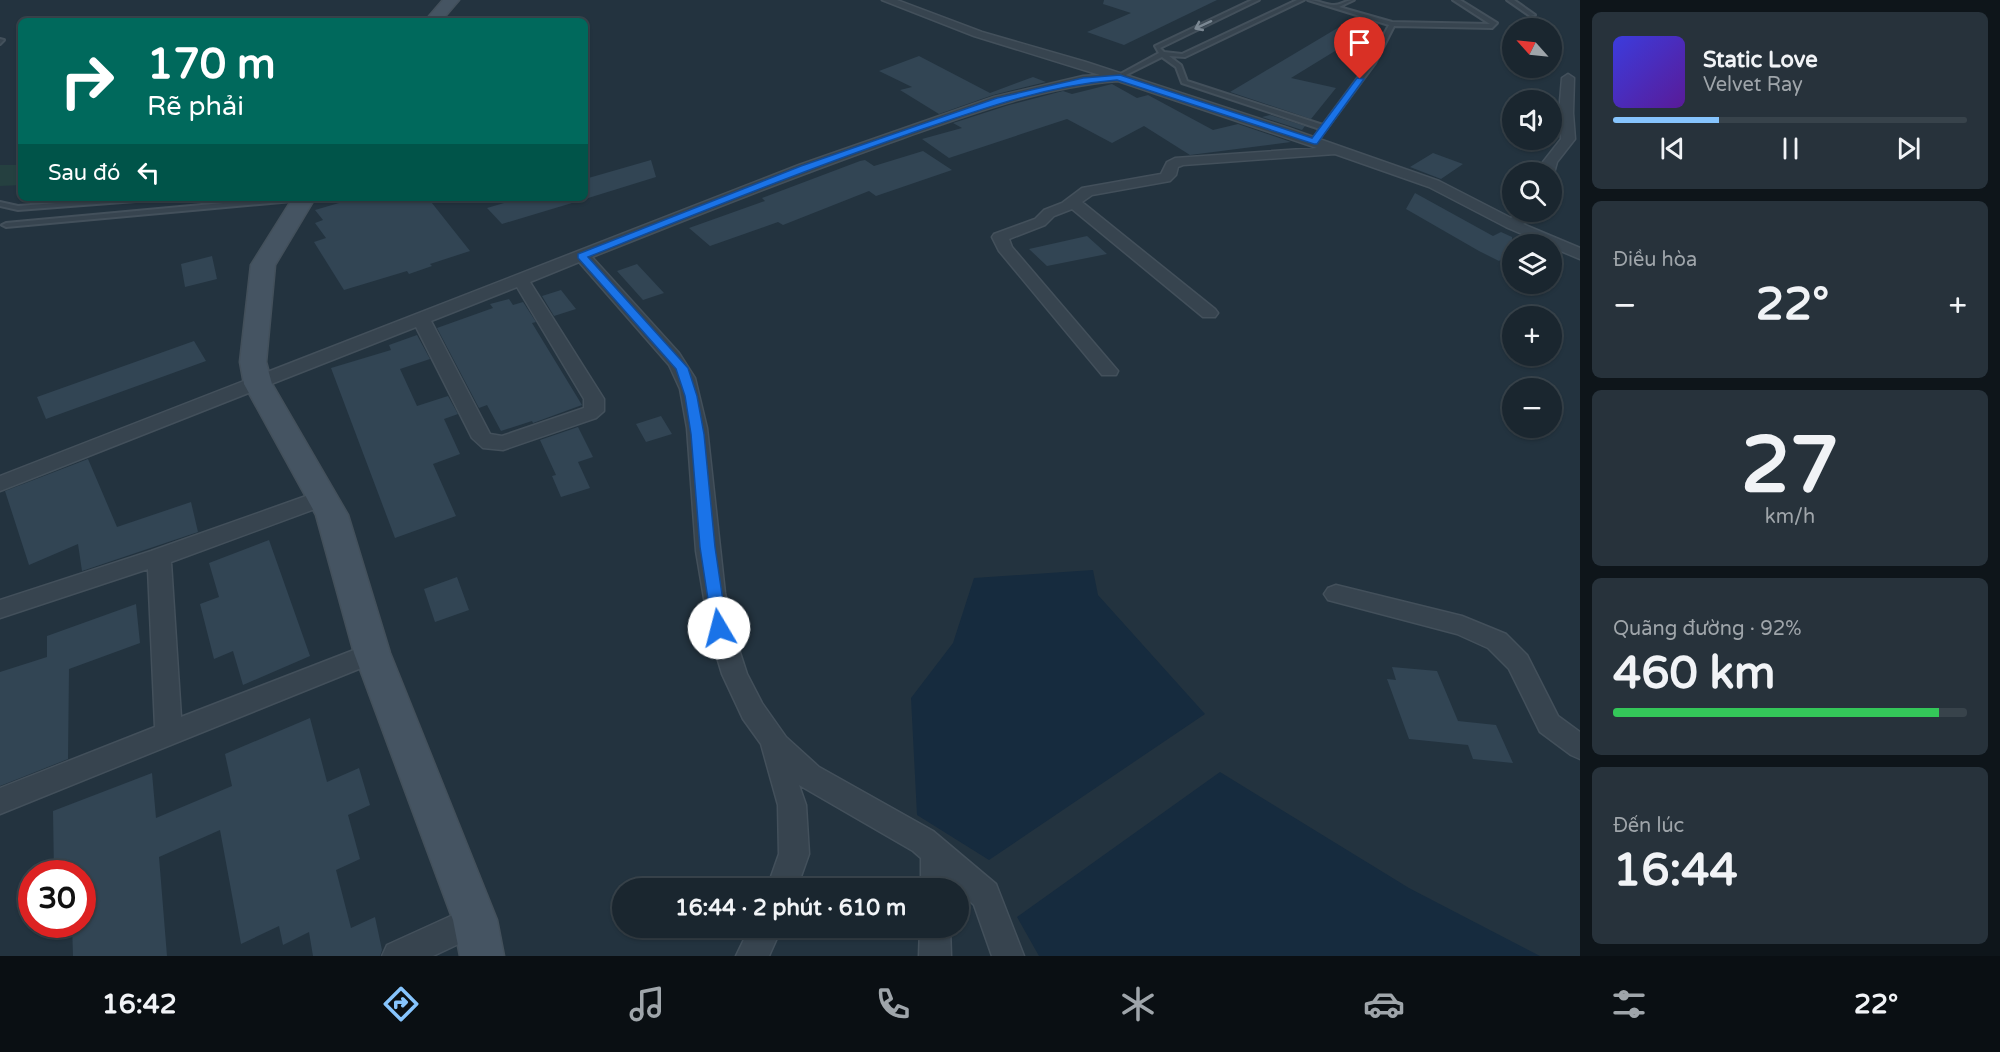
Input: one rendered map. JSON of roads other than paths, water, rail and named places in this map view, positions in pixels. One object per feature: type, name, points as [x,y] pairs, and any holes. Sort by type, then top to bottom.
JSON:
[{"type":"street","points":[[436,18],[451,0]]},
{"type":"street","points":[[887,0],[978,34],[1118,77],[1434,184],[1511,224],[1580,254]]},
{"type":"street","points":[[0,484],[804,168],[999,100],[1083,80],[1118,77]]},
{"type":"street","points":[[1550,162],[1568,139],[1566,113],[1568,78]]},
{"type":"street","points":[[1109,371],[1000,242],[1000,237],[1033,225],[1049,213],[1073,202],[1087,191],[1165,178],[1169,175],[1172,165],[1180,161],[1340,151]]},
{"type":"street","points":[[302,201],[263,265],[253,362],[258,384],[332,515],[372,653],[475,920],[482,956]]},
{"type":"street","points":[[1073,202],[1209,313]]},
{"type":"street","points":[[1511,224],[1514,222]]},
{"type":"street","points":[[582,256],[682,368],[691,396],[697,434],[707,547],[719,628],[745,700],[771,740],[809,776],[923,841],[985,894],[1008,956]]},
{"type":"street","points":[[421,319],[482,438],[490,443],[503,443],[590,414],[594,411],[594,399],[521,280]]},
{"type":"street","points":[[0,609],[159,557],[323,498]]},
{"type":"street","points":[[159,557],[169,734]]},
{"type":"street","points":[[1336,594],[1462,626],[1497,641],[1518,662],[1549,724],[1580,747]]},
{"type":"street","points":[[0,801],[372,653]]},
{"type":"street","points":[[771,740],[792,805],[794,854],[786,878]]},
{"type":"street","points":[[936,852],[936,878]]},
{"type":"street","points":[[398,956],[475,920]]},
{"type":"street","points":[[752,956],[761,938]]},
{"type":"street","points":[[935,938],[935,956]]},
{"type":"lane","points":[[1256,0],[1157,47],[1162,54],[1179,66],[1184,82],[1324,128]]},
{"type":"lane","points":[[1118,77],[1162,54],[1183,56],[1300,0]]},
{"type":"lane","points":[[1311,0],[1392,24],[1492,26],[1494,23],[1456,0]]},
{"type":"lane","points":[[1334,7],[1351,0]]},
{"type":"lane","points":[[1510,0],[1532,15]]},
{"type":"lane","points":[[1231,12],[1239,15]]},
{"type":"lane","points":[[1248,17],[1257,20]]},
{"type":"lane","points":[[1314,142],[1372,63],[1392,24]]},
{"type":"lane","points":[[0,204],[18,208],[105,201]]},
{"type":"lane","points":[[94,218],[105,201]]},
{"type":"lane","points":[[180,210],[186,201]]},
{"type":"lane","points":[[18,208],[6,225],[273,201]]},
{"type":"water","points":[[1093,570],[1098,595],[1205,714],[989,860],[917,815],[911,698],[953,643],[974,578]]},
{"type":"water","points":[[1220,772],[1409,888],[1540,956],[1039,956],[1017,917]]}]
